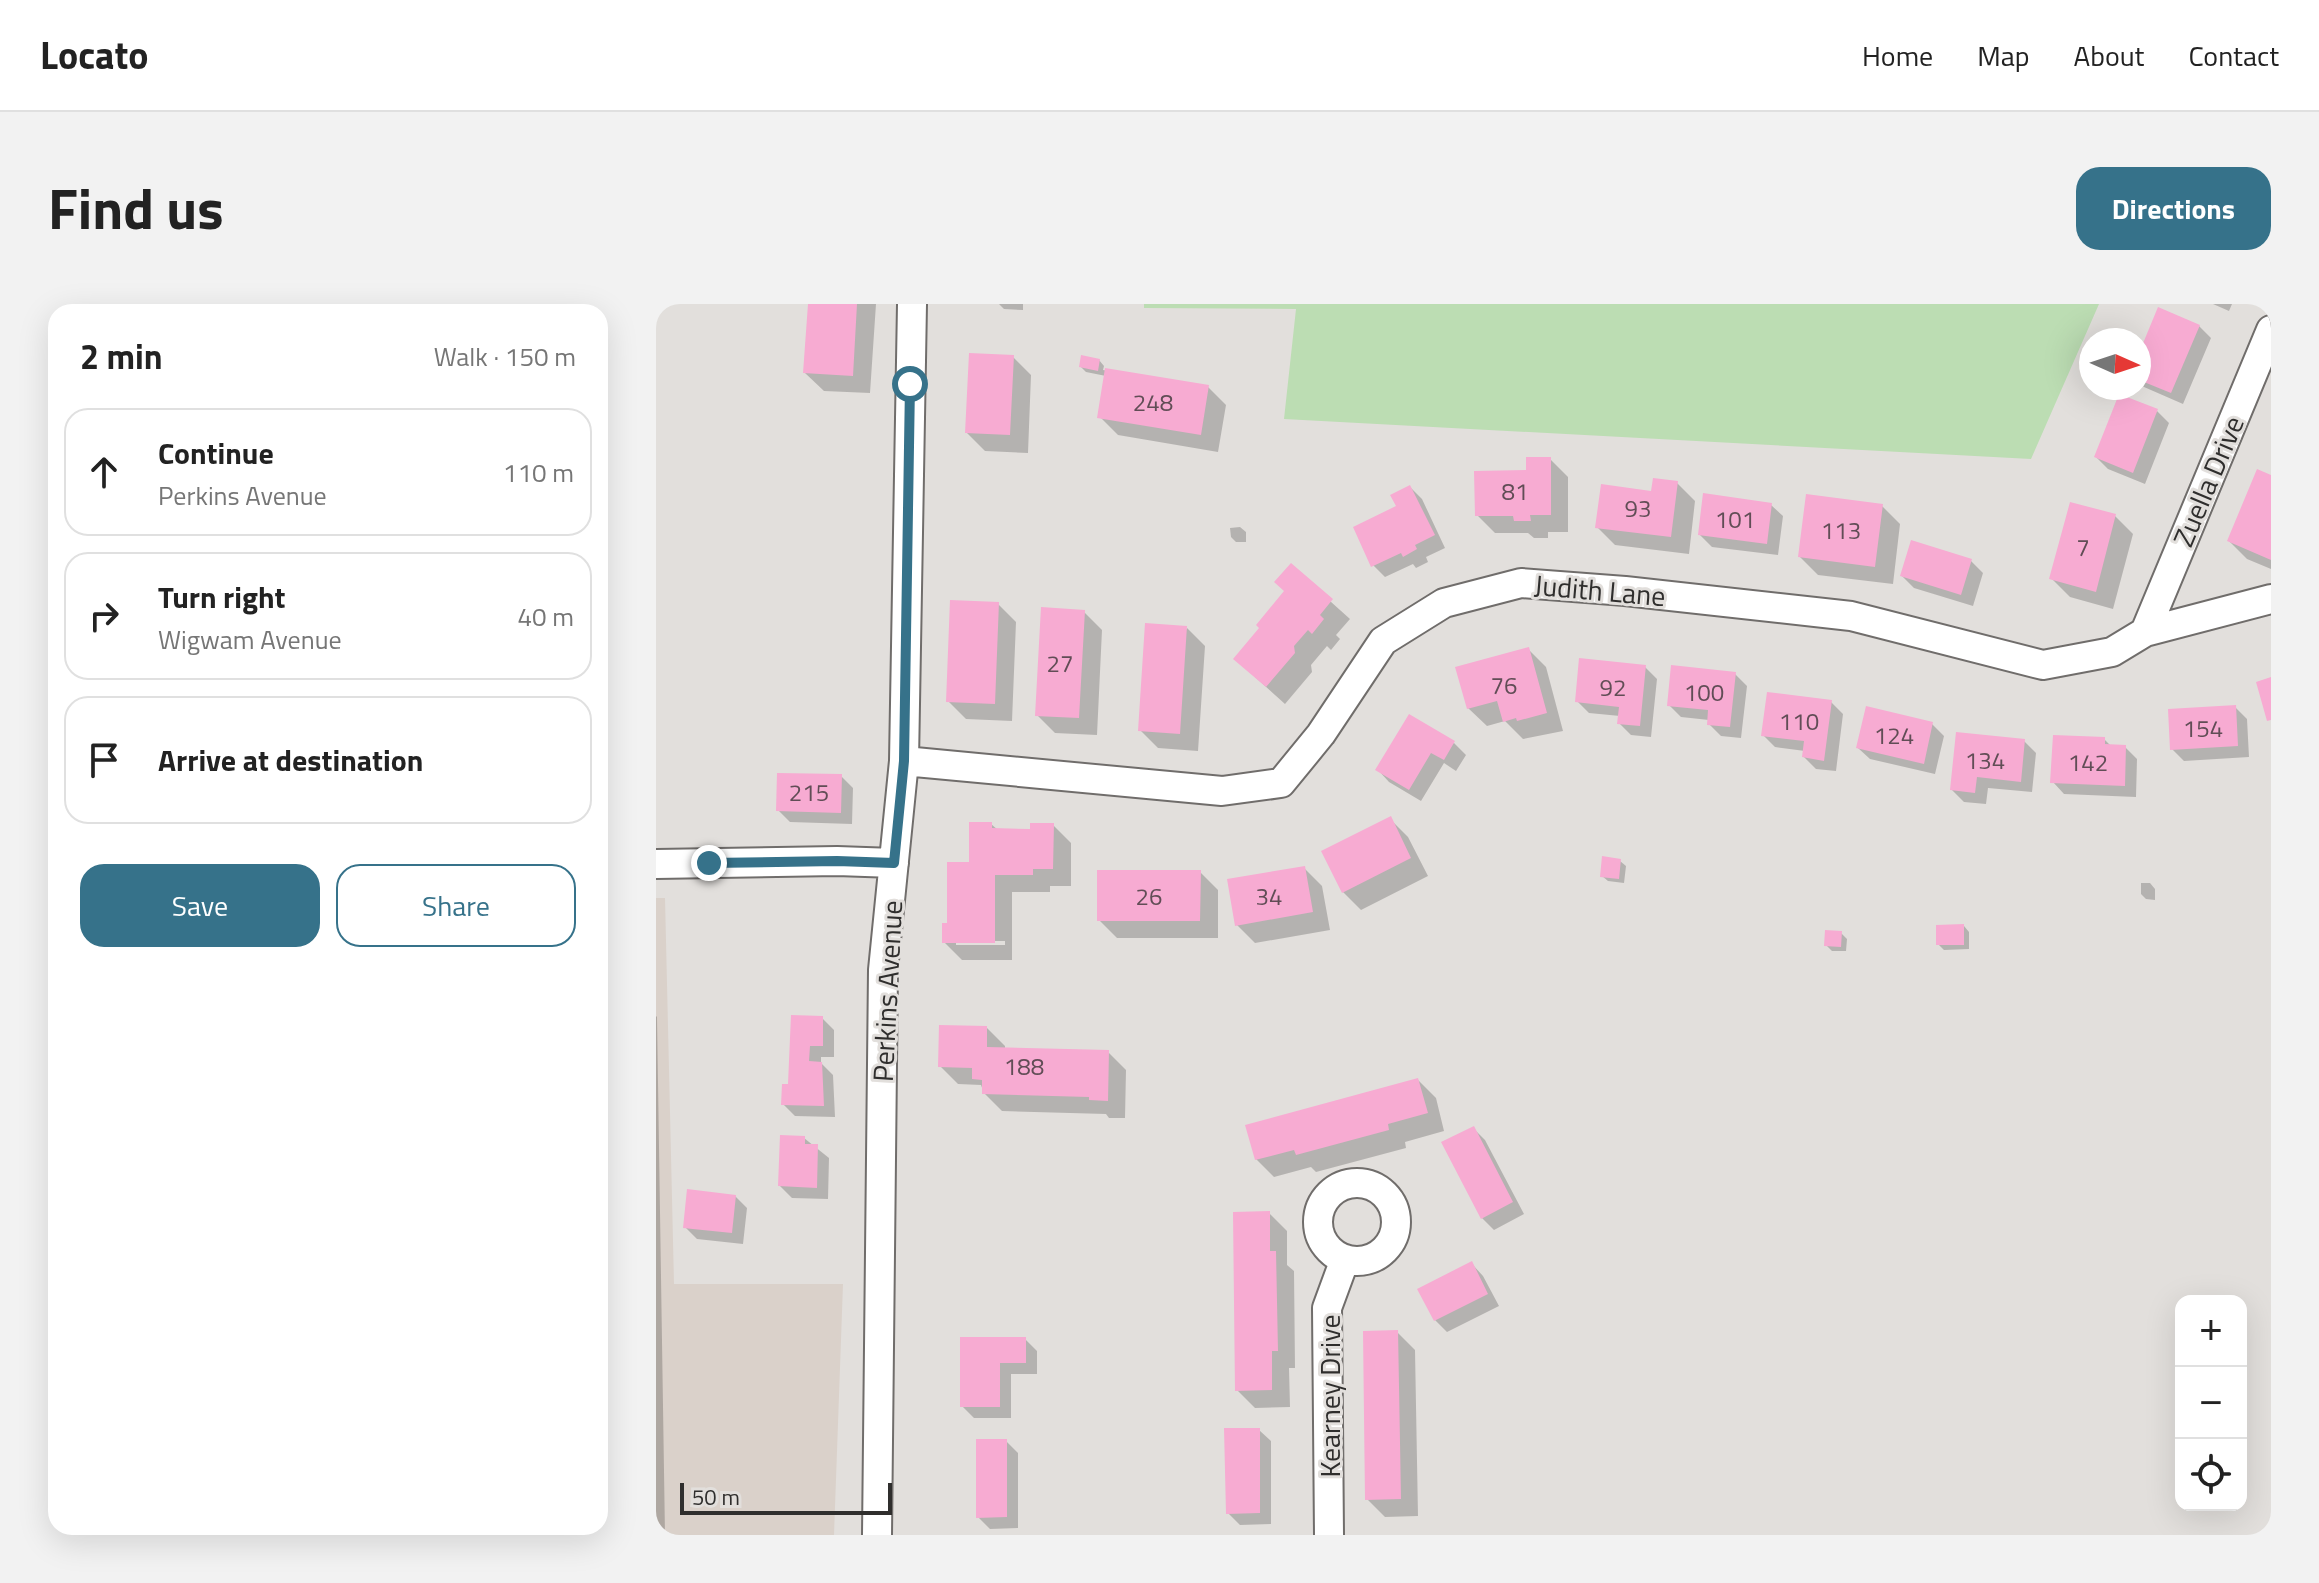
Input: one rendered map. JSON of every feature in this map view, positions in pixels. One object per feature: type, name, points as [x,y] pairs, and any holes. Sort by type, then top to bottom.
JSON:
[{"type":"street","name":"Perkins Avenue","points":[[877,1535],[883,970],[904,761],[912,304]]},
{"type":"street","name":"Zuella Drive","points":[[2145,632],[2271,330]]},
{"type":"street","name":"Judith Lane","points":[[904,761],[1222,791],[1281,783],[1321,734],[1383,641],[1444,603],[1521,583],[1851,616],[1965,648],[2043,665],[2112,652],[2145,632],[2271,599]]},
{"type":"street","points":[[656,864],[894,863]]},
{"type":"street","name":"Kearney Drive","points":[[1329,1535],[1327,1308],[1345,1259]]},
{"type":"shaded area","points":[[656,898],[665,898],[674,1284],[843,1284],[834,1535],[656,1535]]},
{"type":"green space","points":[[1144,304],[2099,304],[2088,328],[2079,328],[2079,350],[2031,459],[1284,419],[1296,309],[1144,308]]},
{"type":"building","points":[[808,304],[857,304],[853,376],[803,373]]},
{"type":"building","points":[[2158,307],[2200,325],[2171,393],[2151,385],[2149,328]]},
{"type":"building","points":[[969,353],[1014,355],[1010,435],[965,433]]},
{"type":"building","points":[[1081,355],[1100,359],[1098,371],[1079,367]]},
{"type":"building","points":[[1105,368],[1209,385],[1201,435],[1097,418]]},
{"type":"building","points":[[2117,400],[2135,400],[2158,409],[2133,473],[2094,457]]},
{"type":"building","points":[[1526,457],[1551,457],[1551,515],[1530,515],[1531,521],[1514,521],[1513,516],[1475,516],[1474,471],[1526,470]]},
{"type":"building","points":[[2257,469],[2271,475],[2271,560],[2227,541]]},
{"type":"building","points":[[1653,478],[1678,481],[1671,537],[1595,528],[1601,484],[1651,491]]},
{"type":"building","points":[[1410,485],[1435,535],[1415,545],[1417,549],[1403,557],[1401,553],[1371,567],[1353,527],[1396,506],[1390,495]]},
{"type":"building","points":[[1703,493],[1772,503],[1767,544],[1698,535]]},
{"type":"building","points":[[1806,494],[1883,504],[1875,567],[1798,557]]},
{"type":"building","points":[[2070,502],[2116,514],[2096,592],[2049,579]]},
{"type":"building","points":[[1911,540],[1972,559],[1961,595],[1900,576]]},
{"type":"building","points":[[1291,563],[1333,599],[1320,615],[1324,619],[1312,634],[1308,630],[1294,646],[1295,653],[1266,687],[1233,659],[1284,591],[1274,582]]},
{"type":"building","points":[[950,600],[999,602],[995,704],[946,702]]},
{"type":"building","points":[[1041,607],[1085,610],[1079,718],[1035,716]]},
{"type":"building","points":[[1145,623],[1187,626],[1180,734],[1138,731]]},
{"type":"building","points":[[1529,647],[1547,713],[1503,722],[1497,701],[1467,709],[1455,667]]},
{"type":"building","points":[[1579,658],[1646,665],[1640,726],[1617,724],[1619,707],[1575,702]]},
{"type":"building","points":[[1671,665],[1736,672],[1730,727],[1707,725],[1708,710],[1667,706]]},
{"type":"building","points":[[2271,677],[2271,720],[2267,721],[2256,682]]},
{"type":"building","points":[[1767,692],[1832,700],[1824,761],[1802,757],[1804,741],[1761,736]]},
{"type":"building","points":[[2236,705],[2238,746],[2170,750],[2168,709]]},
{"type":"building","points":[[1866,706],[1933,722],[1924,764],[1856,748]]},
{"type":"building","points":[[1409,714],[1455,741],[1444,760],[1431,753],[1409,790],[1375,770]]},
{"type":"building","points":[[1956,732],[2025,739],[2021,782],[1977,777],[1975,793],[1950,790]]},
{"type":"building","points":[[2053,735],[2105,737],[2105,744],[2126,745],[2125,786],[2050,783]]},
{"type":"building","points":[[777,773],[842,774],[841,813],[776,811]]},
{"type":"building","points":[[1391,816],[1411,858],[1342,893],[1321,851]]},
{"type":"building","points":[[969,822],[992,822],[992,828],[1030,829],[1030,823],[1054,823],[1053,869],[1033,869],[1033,875],[995,875],[995,943],[942,943],[942,923],[947,923],[947,862],[969,862]]},
{"type":"building","points":[[1602,856],[1621,859],[1619,879],[1600,877]]},
{"type":"building","points":[[1305,866],[1313,912],[1235,926],[1227,879]]},
{"type":"building","points":[[1097,870],[1201,870],[1200,921],[1097,921]]},
{"type":"building","points":[[1964,924],[1964,945],[1936,945],[1936,925]]},
{"type":"building","points":[[1825,930],[1842,931],[1841,947],[1824,946]]},
{"type":"building","points":[[791,1015],[823,1016],[823,1046],[810,1046],[809,1061],[822,1062],[824,1106],[781,1105],[782,1084],[788,1084]]},
{"type":"building","points":[[939,1025],[987,1026],[987,1047],[1109,1050],[1108,1101],[1089,1100],[1089,1097],[982,1094],[982,1080],[972,1079],[972,1068],[938,1067]]},
{"type":"building","points":[[1418,1078],[1428,1113],[1388,1124],[1389,1130],[1296,1155],[1294,1150],[1255,1160],[1245,1125]]},
{"type":"building","points":[[1474,1126],[1513,1202],[1481,1219],[1441,1142]]},
{"type":"building","points":[[780,1135],[805,1136],[805,1144],[818,1144],[817,1188],[778,1186]]},
{"type":"building","points":[[687,1189],[736,1195],[732,1233],[683,1228]]},
{"type":"building","points":[[1270,1211],[1270,1251],[1276,1251],[1278,1351],[1272,1351],[1272,1390],[1235,1391],[1233,1212]]},
{"type":"building","points":[[1472,1261],[1488,1294],[1434,1321],[1417,1289]]},
{"type":"building","points":[[1398,1330],[1401,1499],[1365,1500],[1363,1331]]},
{"type":"building","points":[[960,1337],[1026,1337],[1026,1363],[1000,1363],[1000,1407],[960,1407]]},
{"type":"building","points":[[1224,1428],[1260,1428],[1260,1513],[1226,1514]]},
{"type":"building","points":[[976,1439],[1007,1439],[1007,1517],[976,1518]]},
{"type":"route","points":[[709,863],[894,863],[904,761],[910,384]]}]
